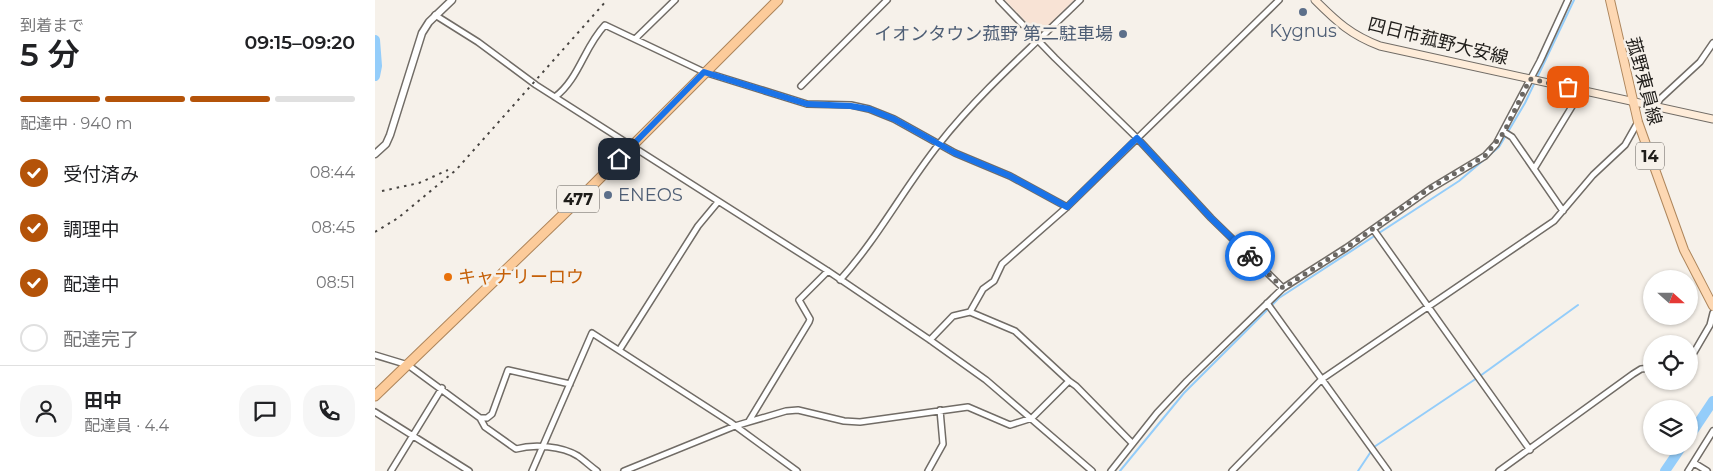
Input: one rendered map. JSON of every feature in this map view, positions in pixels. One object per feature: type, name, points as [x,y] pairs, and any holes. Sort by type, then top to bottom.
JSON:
[{"type":"highway","name":"477","points":[[375,396],[778,0]]},
{"type":"main road","name":"四日市菰野大安線","points":[[1315,0],[1341,27],[1364,40],[1380,46],[1713,119]]},
{"type":"main road","name":"菰野東員線","points":[[1609,0],[1631,101],[1638,122],[1684,250],[1713,306]]},
{"type":"street","points":[[375,154],[386,144],[390,135],[422,33],[435,15],[452,0]]},
{"type":"street","points":[[635,39],[675,0]]},
{"type":"street","points":[[801,86],[887,0]]},
{"type":"street","points":[[999,0],[1137,138],[1211,218],[1283,288]]},
{"type":"street","points":[[840,280],[859,258],[938,144],[960,119],[1080,0]]},
{"type":"street","points":[[970,312],[983,289],[994,281],[1002,264],[1067,207],[1279,0]]},
{"type":"street","points":[[1111,471],[1132,443],[1187,381],[1283,288],[1374,230],[1430,188],[1485,156],[1504,132],[1534,80],[1568,0]]},
{"type":"street","points":[[435,15],[473,39],[555,97],[828,272],[930,340],[986,380],[1092,471]]},
{"type":"street","points":[[555,97],[574,77],[596,36],[605,26],[704,72],[807,104],[851,106],[869,109],[894,119],[938,144],[1010,176],[1067,207]]},
{"type":"street","points":[[1656,106],[1660,99],[1700,62],[1713,43]]},
{"type":"street","points":[[1534,169],[1582,90]]},
{"type":"street","points":[[1232,471],[1321,378],[1546,228],[1593,175],[1625,145],[1638,122]]},
{"type":"street","points":[[1504,132],[1512,137],[1563,211]]},
{"type":"street","points":[[619,349],[698,226],[718,202]]},
{"type":"street","points":[[1374,230],[1530,450]]},
{"type":"street","points":[[748,422],[809,322],[810,319],[799,300],[828,272]]},
{"type":"street","points":[[1267,304],[1339,400],[1388,471]]},
{"type":"street","points":[[930,340],[953,316],[970,312],[1015,331],[1069,381],[1077,386],[1132,443]]},
{"type":"street","points":[[1698,346],[1710,325],[1713,313]]},
{"type":"street","points":[[532,471],[592,333],[735,426],[797,471]]},
{"type":"street","points":[[375,356],[408,365],[442,388],[480,418],[485,427],[516,449],[542,447],[567,452],[578,456],[597,471]]},
{"type":"street","points":[[480,418],[487,418],[492,414],[508,370],[570,384]]},
{"type":"street","points":[[1499,471],[1633,374],[1643,370]]},
{"type":"street","points":[[624,471],[640,468],[735,426],[786,411],[798,410],[860,422],[968,407],[1005,425],[1032,418],[1069,381]]},
{"type":"street","points":[[391,471],[442,388]]},
{"type":"street","points":[[928,471],[943,444],[940,410]]},
{"type":"street","points":[[375,412],[469,471]]},
{"type":"street","points":[[1688,471],[1713,431]]},
{"type":"street","points":[[1694,463],[1707,471]]},
{"type":"shaded area","points":[[1005,0],[1074,0],[1039,35]]},
{"type":"waterway","points":[[1120,471],[1184,393],[1279,298],[1459,181],[1499,147],[1525,103],[1574,0]]},
{"type":"waterway","points":[[375,40],[377,66],[375,76]]},
{"type":"waterway","points":[[1358,471],[1374,447],[1480,376],[1578,305]]},
{"type":"waterway","points":[[1698,424],[1713,401]]},
{"type":"waterway","points":[[1665,471],[1676,455]]},
{"type":"railway","points":[[375,232],[398,218],[456,170],[607,0]]},
{"type":"railway","points":[[382,191],[419,183],[448,170]]},
{"type":"way so far","points":[[1250,256],[1283,288],[1346,248],[1430,188],[1485,156],[1504,132],[1530,79],[1568,87]]},
{"type":"place","name":"Kygnus","points":[[1303,12]]},
{"type":"place","name":"イオンタウン菰野 第二駐車場","points":[[1123,34]]},
{"type":"place","name":"ENEOS","points":[[608,195]]},
{"type":"place","name":"キャナリーロウ","points":[[448,277]]},
{"type":"route","points":[[619,159],[704,72],[807,104],[851,106],[869,109],[894,119],[955,153],[1010,176],[1067,207],[1137,138],[1211,218],[1250,256]]}]
